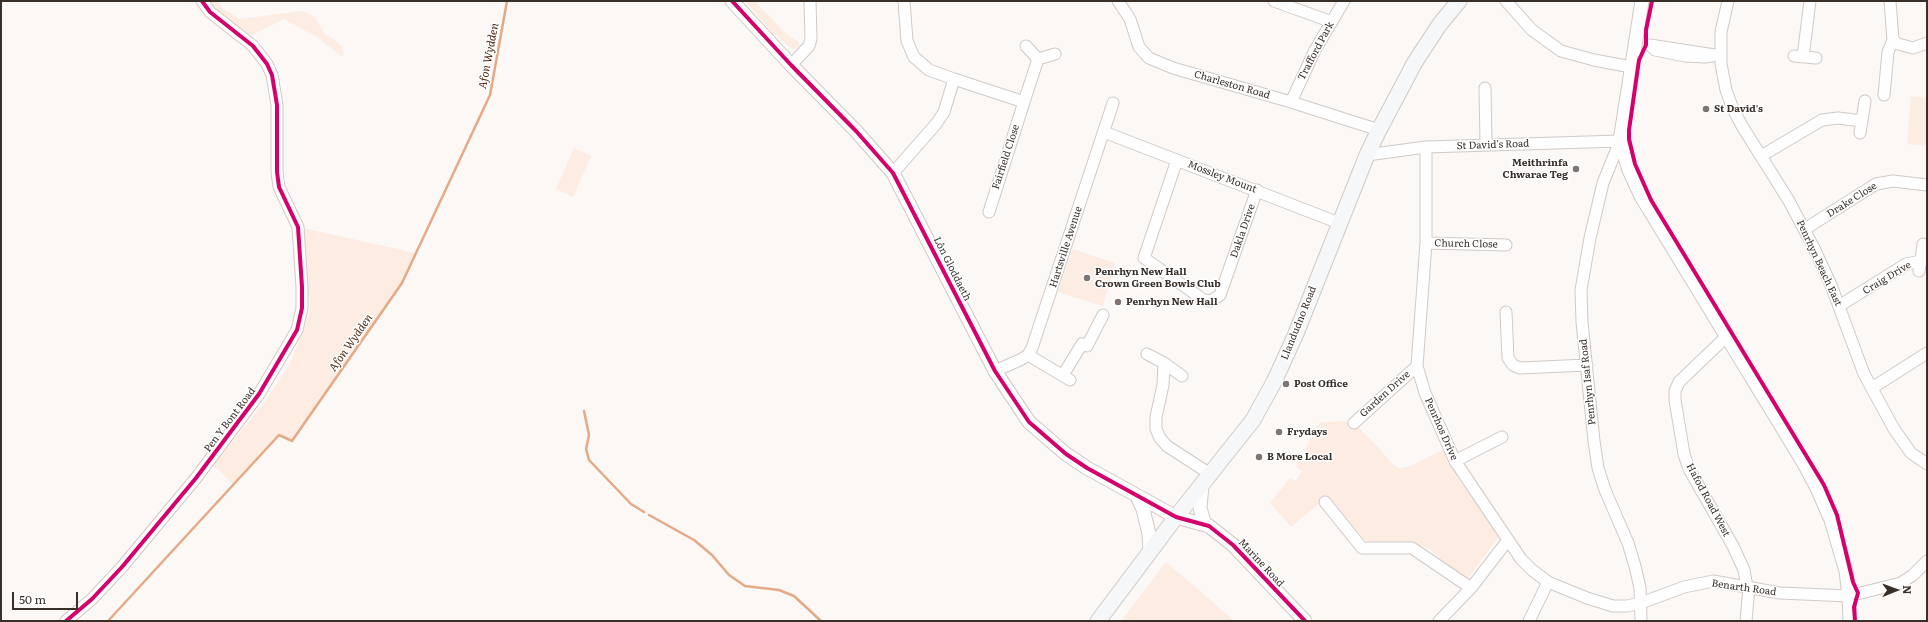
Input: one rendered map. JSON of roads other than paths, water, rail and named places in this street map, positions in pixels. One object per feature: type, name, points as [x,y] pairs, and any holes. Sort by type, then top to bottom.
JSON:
[{"type":"main road","name":"Llandudno Road","points":[[1098,621],[1176,517],[1253,420],[1274,382],[1296,336],[1339,223],[1379,130],[1414,62],[1440,24],[1460,1]]},
{"type":"street","name":"Pen Y Bont Road","points":[[66,621],[92,599],[122,567],[196,478],[259,394],[297,330],[302,308],[298,227],[279,187],[276,90],[272,75],[267,64],[253,46],[210,12],[202,1]]},
{"type":"street","name":"Lôn Gloddaeth","points":[[732,1],[791,65],[856,131],[893,173],[995,371],[1029,422],[1046,438],[1087,468],[1176,517]]},
{"type":"street","points":[[791,65],[809,46],[811,38],[810,1]]},
{"type":"street","points":[[904,1],[907,41],[914,57],[928,70],[1024,102]]},
{"type":"street","points":[[1274,1],[1332,22]]},
{"type":"street","name":"Trafford Park","points":[[1291,102],[1306,69],[1344,1]]},
{"type":"street","points":[[1506,1],[1532,30],[1561,51],[1631,68]]},
{"type":"street","points":[[1642,1],[1620,141],[1629,170],[1641,196],[1802,460],[1817,488],[1833,526],[1846,571],[1850,621]]},
{"type":"street","name":"Penrhyn Beach East","points":[[1728,1],[1716,56],[1733,109],[1805,229],[1839,306],[1864,374],[1902,442],[1911,452],[1927,464]]},
{"type":"street","points":[[1810,1],[1798,56],[1816,58]]},
{"type":"street","points":[[1884,95],[1881,82],[1888,52],[1893,40],[1890,1]]},
{"type":"street","name":"Charleston Road","points":[[1123,2],[1139,47],[1149,58],[1173,68],[1291,102],[1379,130]]},
{"type":"street","points":[[1893,40],[1898,44],[1913,48],[1927,43]]},
{"type":"street","points":[[1635,43],[1650,46],[1655,50],[1685,56],[1716,56]]},
{"type":"street","points":[[1026,46],[1038,59],[1055,54]]},
{"type":"street","name":"Fairfield Close","points":[[989,212],[1038,59]]},
{"type":"street","points":[[893,173],[936,124],[944,112],[954,79]]},
{"type":"street","points":[[1485,88],[1486,144]]},
{"type":"street","points":[[1860,133],[1864,101]]},
{"type":"street","name":"Hartsville Avenue","points":[[1028,355],[1032,348],[1113,103]]},
{"type":"street","points":[[1761,156],[1822,120],[1838,118],[1862,121]]},
{"type":"street","name":"Mossley Mount","points":[[1104,132],[1339,223]]},
{"type":"street","name":"St David's Road","points":[[1367,155],[1426,147],[1620,141]]},
{"type":"street","name":"Penrhyn Isaf Road","points":[[1620,141],[1603,183],[1584,265],[1581,290],[1582,322],[1598,468],[1605,490],[1628,543],[1635,566],[1641,603],[1641,621]]},
{"type":"street","name":"Penrhos Drive","points":[[1426,147],[1426,243],[1416,366],[1425,393],[1455,461],[1521,559],[1532,570],[1548,582],[1600,603],[1627,606],[1641,603]]},
{"type":"street","name":"Dakla Drive","points":[[1177,160],[1144,258],[1204,300],[1211,300],[1220,295],[1257,190]]},
{"type":"street","name":"Drake Close","points":[[1805,229],[1876,184],[1893,181],[1927,185]]},
{"type":"street","name":"Church Close","points":[[1426,243],[1506,244]]},
{"type":"street","name":"Craig Drive","points":[[1839,306],[1906,264],[1920,266],[1923,244]]},
{"type":"street","points":[[995,371],[1028,355],[1067,378],[1082,344],[1087,346],[1103,315]]},
{"type":"street","points":[[1503,317],[1508,358],[1513,365],[1520,368],[1587,365]]},
{"type":"street","name":"Hafod Road West","points":[[1727,336],[1678,382],[1675,391],[1675,400],[1684,454],[1690,469],[1733,546],[1744,570],[1748,587],[1746,621]]},
{"type":"street","points":[[1872,388],[1927,353]]},
{"type":"street","points":[[1147,354],[1182,376]]},
{"type":"street","points":[[1164,364],[1164,385],[1156,417],[1156,429],[1160,438],[1167,446],[1206,480],[1200,508],[1205,525]]},
{"type":"street","name":"Garden Drive","points":[[1354,423],[1416,366]]},
{"type":"street","points":[[1455,461],[1502,437]]},
{"type":"street","points":[[1137,496],[1143,509],[1149,534],[1150,552]]},
{"type":"street","points":[[1325,502],[1362,548],[1412,548],[1471,588]]},
{"type":"street","name":"Marine Road","points":[[1176,517],[1205,525],[1233,545],[1305,621]]},
{"type":"street","points":[[1439,621],[1471,588],[1508,540]]},
{"type":"street","name":"Benarth Road","points":[[1641,603],[1684,587],[1713,581],[1780,593],[1849,596],[1901,583],[1913,575],[1927,562]]},
{"type":"street","points":[[1529,621],[1548,582]]},
{"type":"waterway","name":"Afon Wydden","points":[[108,621],[279,435],[292,441],[402,283],[490,95],[507,1]]},
{"type":"waterway","points":[[584,411],[589,435],[586,449],[589,460],[631,504],[644,512]]},
{"type":"waterway","points":[[649,515],[694,540],[712,555],[729,575],[745,586],[779,590],[794,596],[821,621]]},
{"type":"place","name":"St David's","points":[[1706,109]]},
{"type":"place","name":"Meithrinfa Chwarae Teg","points":[[1576,169]]},
{"type":"place","name":"Penrhyn New Hall Crown Green Bowls Club","points":[[1087,278]]},
{"type":"place","name":"Penrhyn New Hall","points":[[1118,302]]},
{"type":"place","name":"Post Office","points":[[1286,384]]},
{"type":"place","name":"Frydays","points":[[1279,432]]},
{"type":"place","name":"B More Local","points":[[1259,457]]}]
